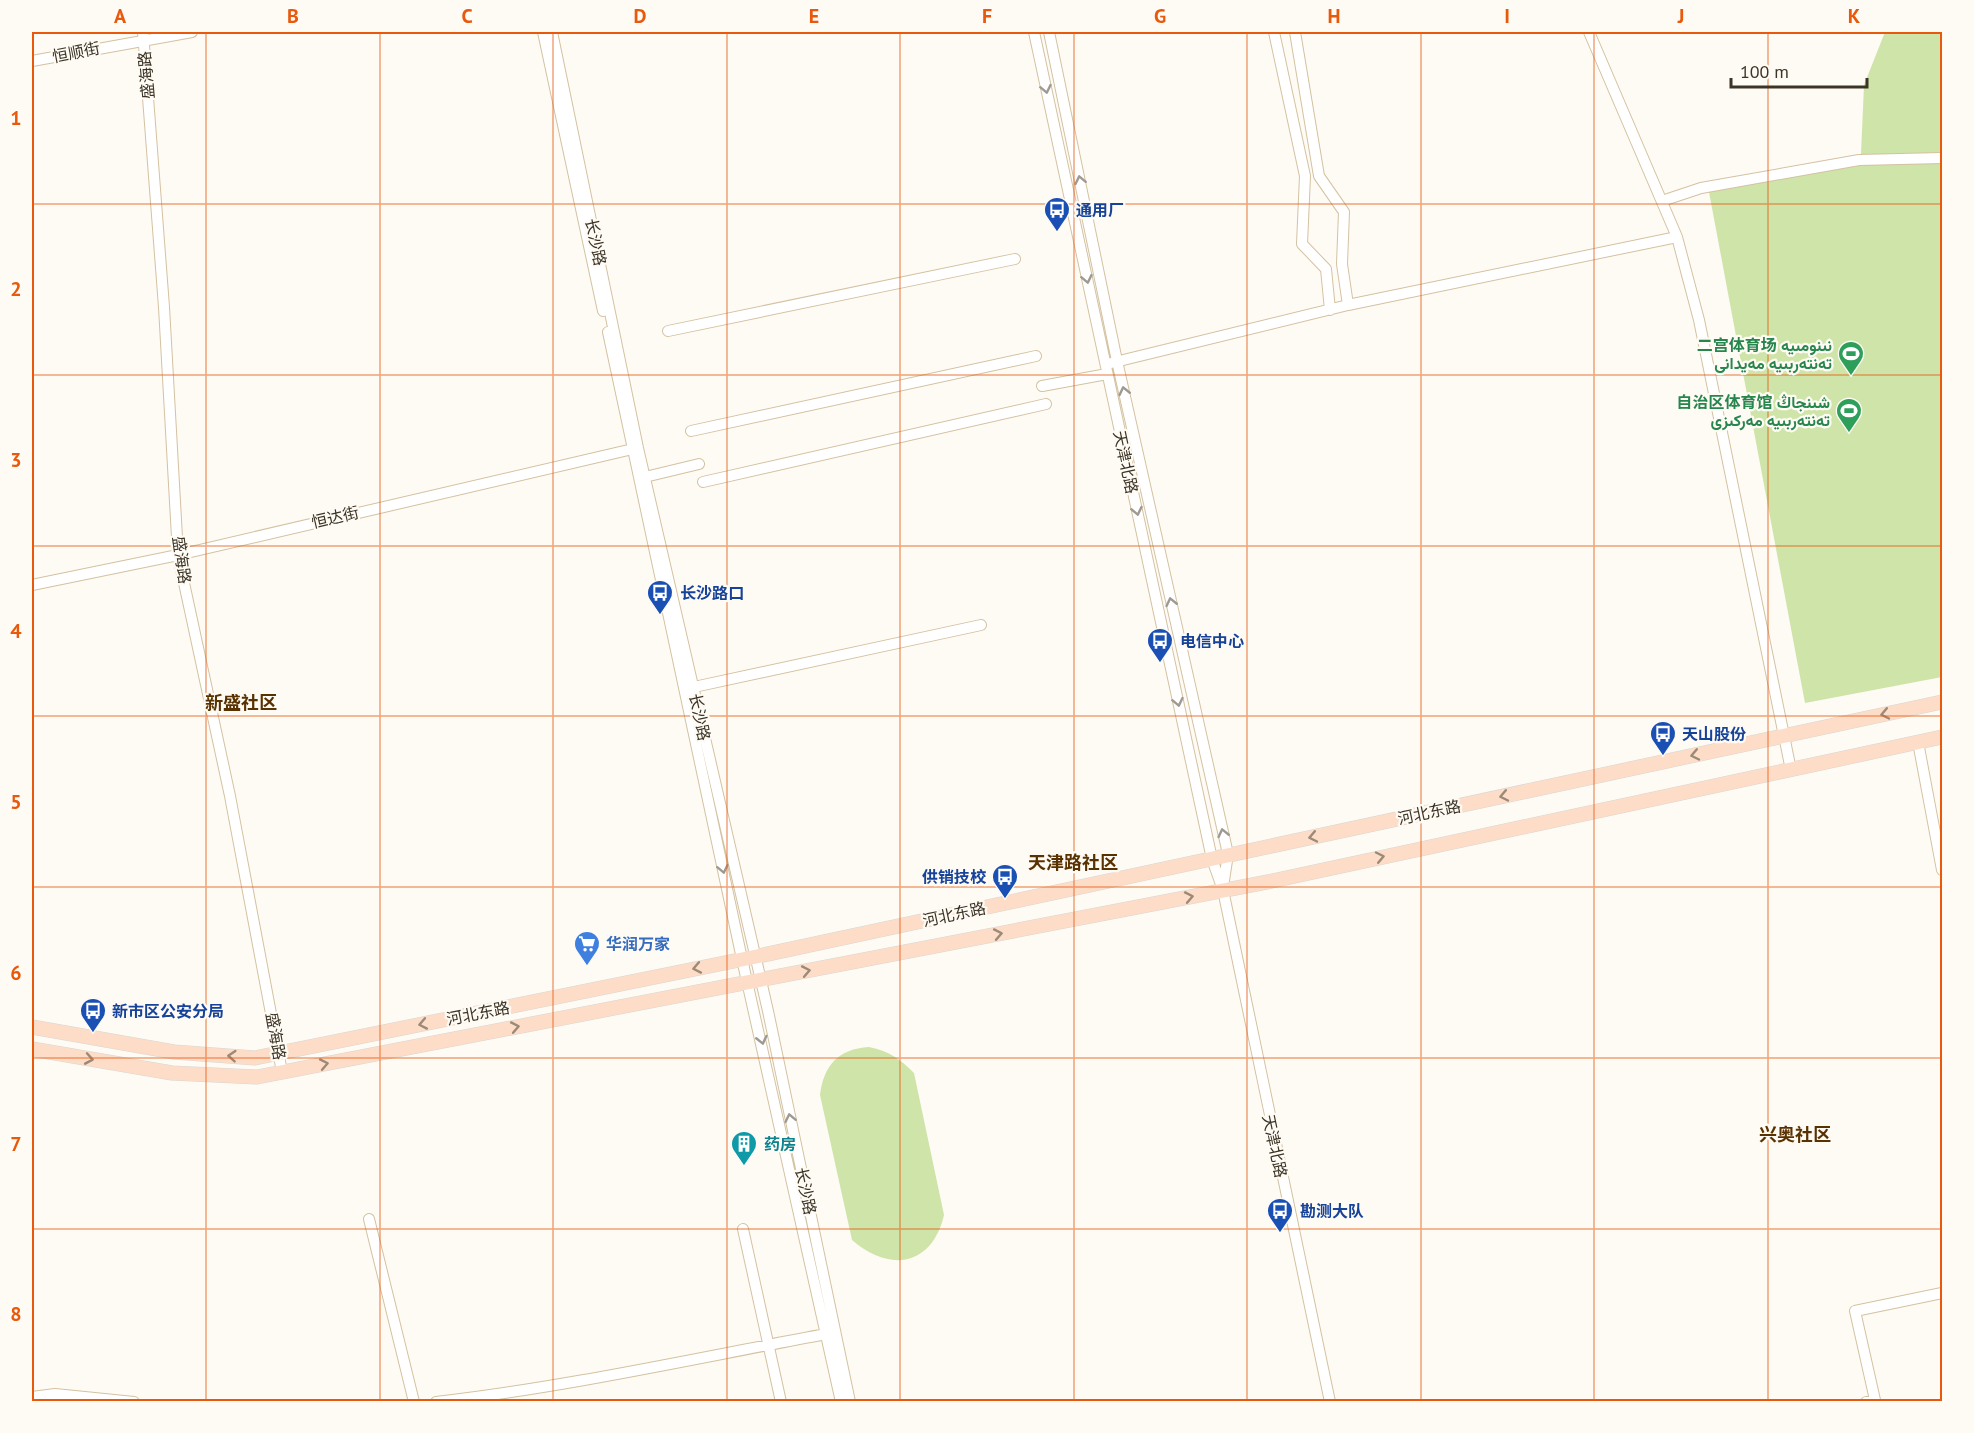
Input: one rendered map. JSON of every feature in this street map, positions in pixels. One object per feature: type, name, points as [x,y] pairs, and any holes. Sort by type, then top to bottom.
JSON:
[{"type":"main road","name":"河北东路","points":[[32,1027],[174,1052],[255,1058],[748,958],[1942,702]]},
{"type":"main road","points":[[32,1049],[172,1073],[257,1077],[1223,891],[1942,737]]},
{"type":"street","name":"恒顺街","points":[[32,61],[143,36],[192,32]]},
{"type":"street","name":"长沙路","points":[[543,32],[748,958],[850,1401]]},
{"type":"street","name":"长沙路","points":[[552,32],[635,448],[645,477],[694,687],[748,958]]},
{"type":"street","name":"天津北路","points":[[1034,32],[1212,859],[1223,891],[1330,1401]]},
{"type":"street","name":"天津北路","points":[[1049,32],[1118,361],[1228,854],[1223,891]]},
{"type":"street","points":[[1274,32],[1305,176],[1302,244],[1326,269],[1330,310]]},
{"type":"street","points":[[1294,32],[1319,176],[1344,212],[1342,264],[1348,305]]},
{"type":"street","points":[[1589,32],[1677,237],[1699,320],[1791,770]]},
{"type":"street","name":"盛海路","points":[[143,36],[164,307],[178,555],[232,807],[282,1072]]},
{"type":"street","points":[[1662,201],[1701,188],[1859,160],[1942,158]]},
{"type":"street","points":[[1042,386],[1106,370],[1118,361],[1348,305],[1677,237]]},
{"type":"street","points":[[668,330],[1015,259]]},
{"type":"street","points":[[691,431],[1036,356]]},
{"type":"street","points":[[703,482],[1046,404]]},
{"type":"street","name":"恒达街","points":[[32,585],[178,555],[635,448]]},
{"type":"street","points":[[645,477],[699,464]]},
{"type":"street","points":[[694,687],[981,625]]},
{"type":"street","points":[[1918,742],[1942,870]]},
{"type":"street","name":"长沙路","points":[[754,982],[841,1401]]},
{"type":"street","points":[[369,1219],[414,1401]]},
{"type":"street","points":[[743,1229],[781,1401]]},
{"type":"street","points":[[1866,1401],[1875,1400],[1855,1311],[1942,1293]]},
{"type":"street","points":[[436,1401],[495,1395],[618,1374],[826,1334]]},
{"type":"street","points":[[32,1397],[55,1394],[134,1401]]},
{"type":"green space","name":"自治区体育馆 شىنجاڭ تەنتەربىيە مەركىزى","points":[[1885,32],[1942,32],[1942,677],[1805,703],[1709,192],[1861,154],[1864,85]]},
{"type":"green space","points":[[869,1047],[894,1056],[914,1073],[944,1215],[930,1245],[920,1254],[908,1259],[895,1260],[881,1257],[852,1240],[820,1095],[825,1075],[834,1060],[849,1051]]},
{"type":"place","name":"通用厂","points":[[1057,233]]},
{"type":"place","name":"二宫体育场 نىنومىيە تەنتەربىيە مەيدانى","points":[[1851,377]]},
{"type":"place","name":"自治区体育馆 شىنجاڭ تەنتەربىيە مەركىزى","points":[[1849,434]]},
{"type":"place","name":"长沙路口","points":[[660,616]]},
{"type":"place","name":"电信中心","points":[[1160,664]]},
{"type":"place","name":"天山股份","points":[[1663,757]]},
{"type":"place","name":"供销技校","points":[[1005,900]]},
{"type":"place","name":"华润万家","points":[[587,967]]},
{"type":"place","name":"新市区公安分局","points":[[93,1034]]},
{"type":"place","name":"药房","points":[[744,1167]]},
{"type":"place","name":"勘测大队","points":[[1280,1234]]},
{"type":"district","name":"新盛社区","points":[[241,703]]},
{"type":"district","name":"天津路社区","points":[[1073,863]]},
{"type":"district","name":"兴奥社区","points":[[1795,1135]]}]
